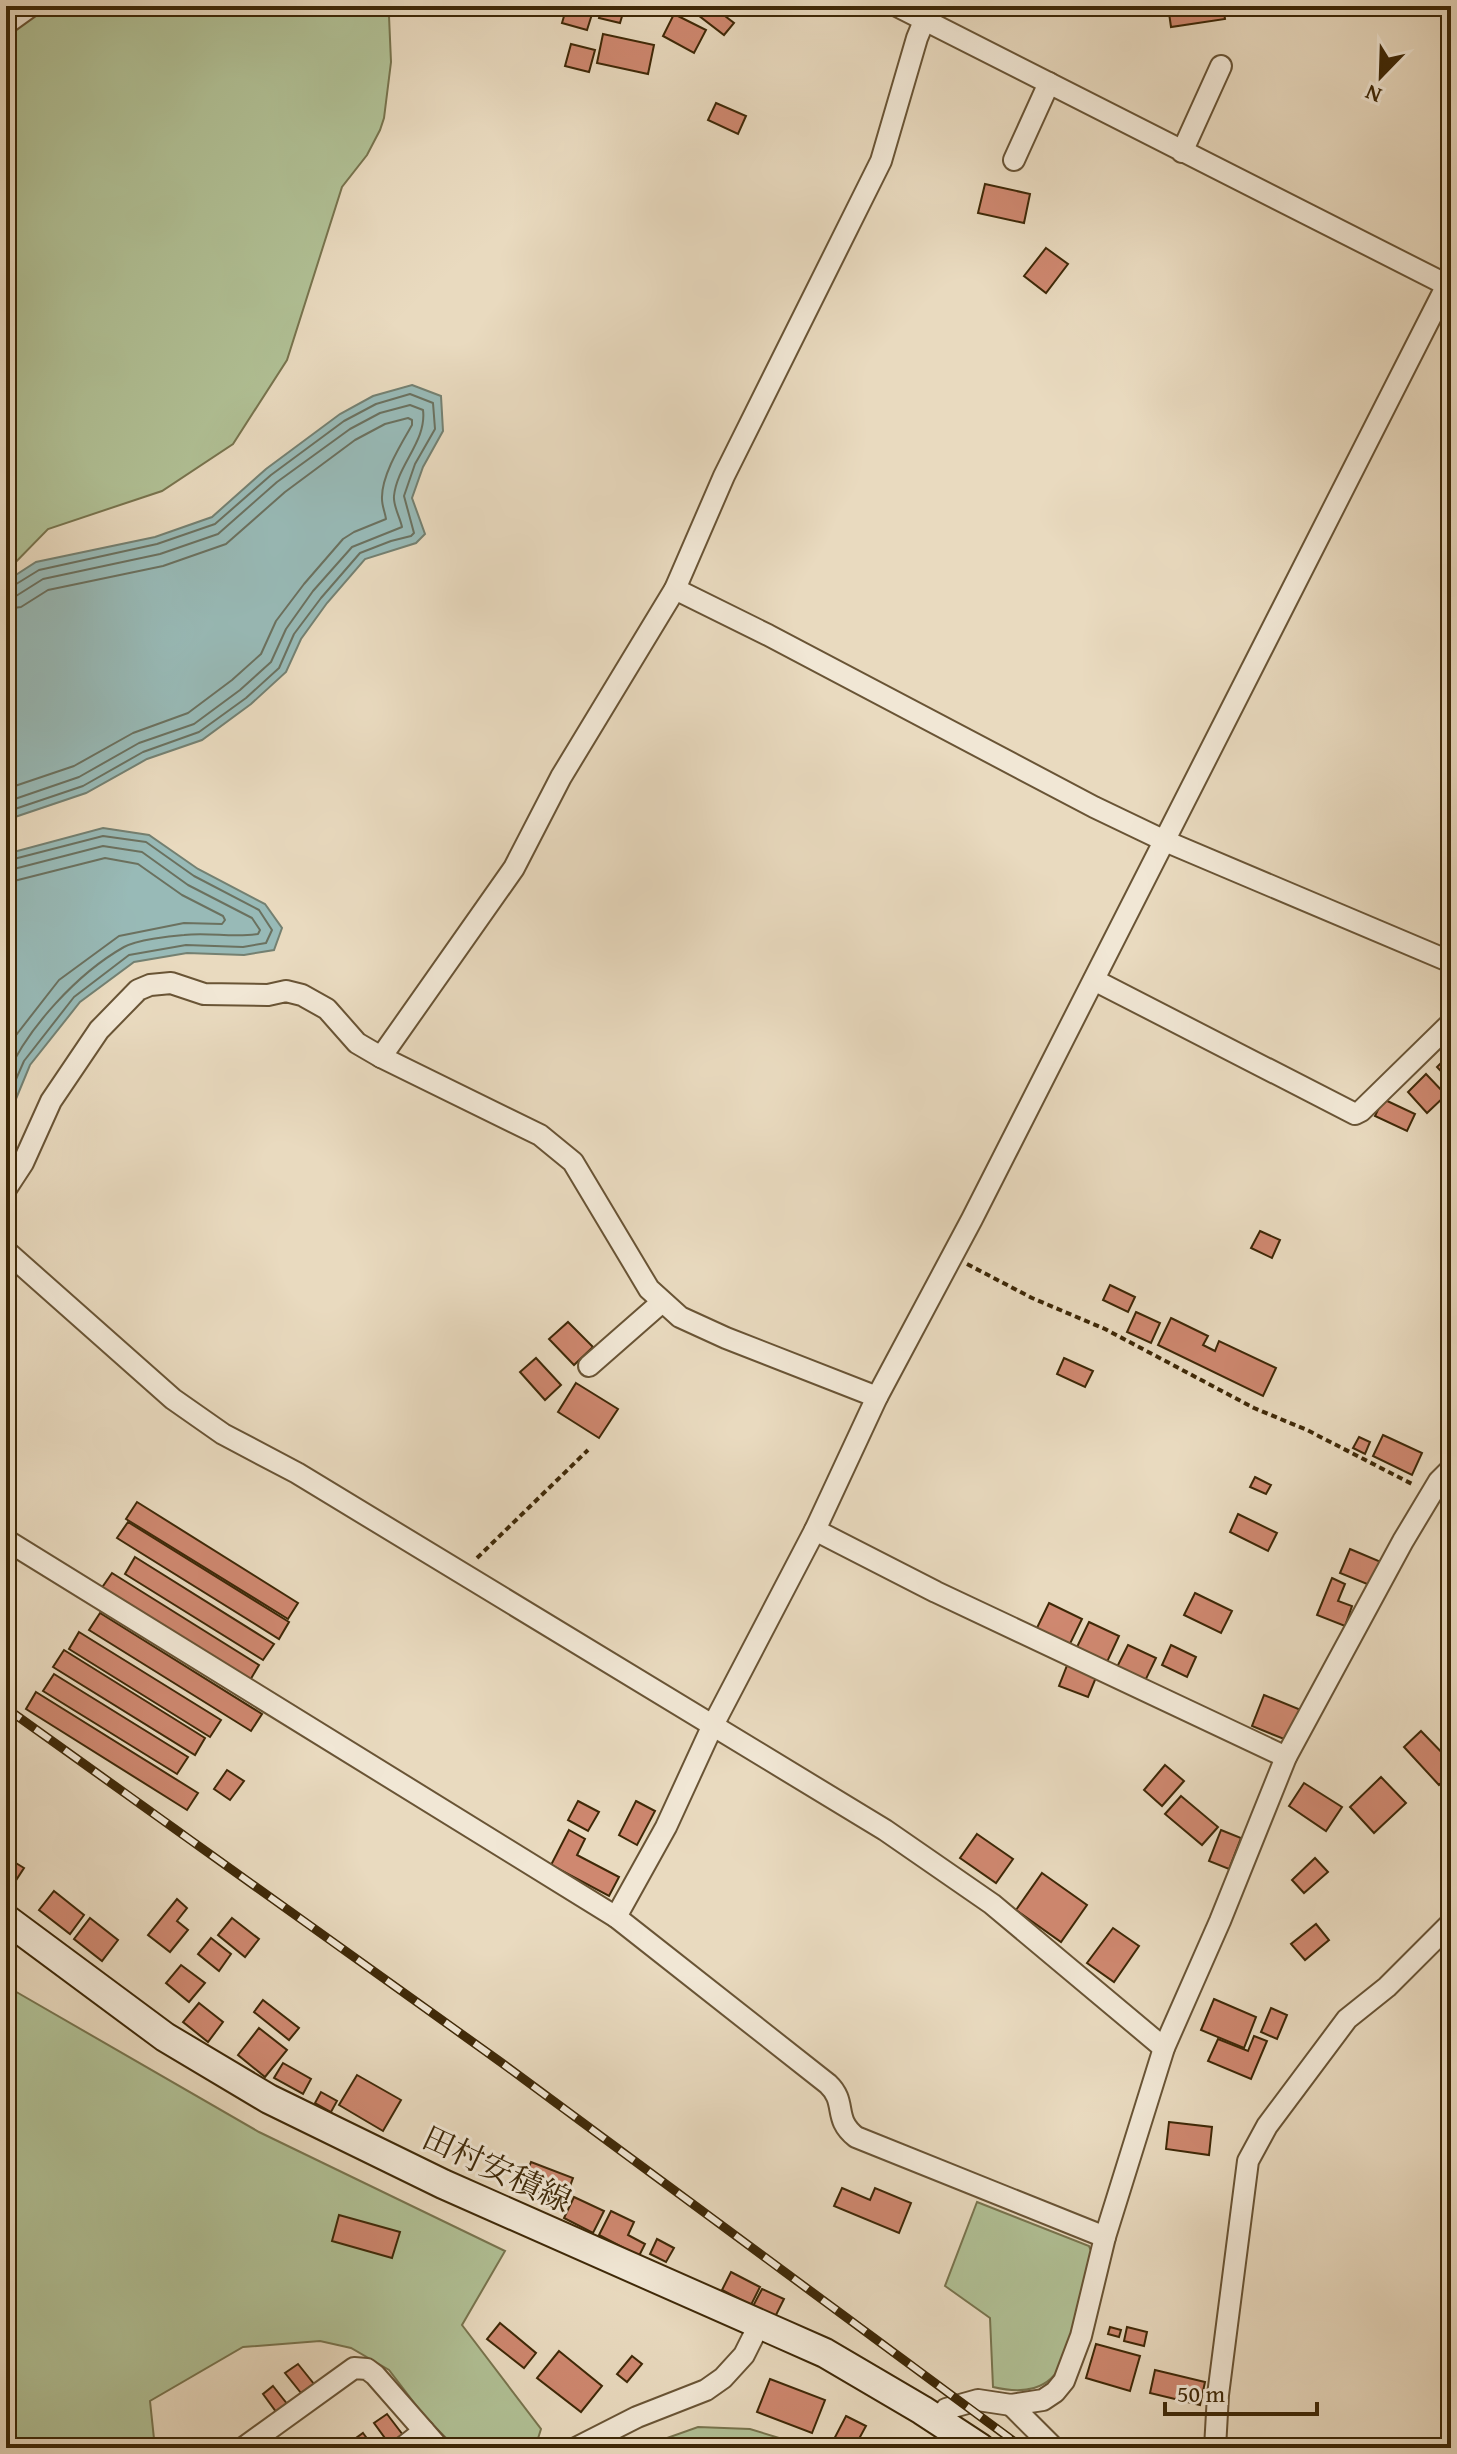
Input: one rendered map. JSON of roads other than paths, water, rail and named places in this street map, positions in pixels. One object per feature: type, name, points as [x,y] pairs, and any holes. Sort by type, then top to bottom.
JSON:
[{"type":"main road","name":"田村安積線","points":[[6,1919],[165,2037],[269,2099],[443,2184],[825,2353],[980,2448]]},
{"type":"street","points":[[6,24],[31,6]]},
{"type":"street","points":[[616,1917],[666,1827],[712,1727],[815,1530],[877,1397],[952,1257],[1450,283],[1182,152],[897,6]]},
{"type":"street","points":[[381,1057],[514,868],[561,777],[675,589],[724,476],[878,169],[924,21]]},
{"type":"street","points":[[1182,152],[1221,66]]},
{"type":"street","points":[[1014,160],[1049,83]]},
{"type":"street","points":[[675,589],[1094,807],[1165,841],[1451,962]]},
{"type":"street","points":[[1094,980],[1355,1114],[1451,1023]]},
{"type":"street","points":[[6,1189],[23,1163],[51,1101],[99,1030],[138,990],[150,985],[171,983],[193,991],[216,994],[268,995],[286,991],[302,995],[327,1009],[357,1043],[540,1135],[573,1162],[649,1289],[680,1317],[877,1397]]},
{"type":"street","points":[[6,1251],[173,1399],[223,1434],[297,1473],[885,1830],[992,1904],[1164,2048]]},
{"type":"street","points":[[589,1366],[662,1302]]},
{"type":"street","points":[[938,2421],[946,2409],[978,2400],[1011,2405],[1043,2400],[1064,2381],[1081,2336],[1105,2237],[1164,2048],[1220,1921],[1286,1757],[1403,1541],[1439,1481],[1451,1469]]},
{"type":"street","points":[[815,1530],[936,1592],[1286,1757]]},
{"type":"street","points":[[6,1540],[616,1917],[828,2084],[839,2098],[844,2127],[856,2137],[1105,2237]]},
{"type":"street","points":[[1215,2448],[1218,2395],[1248,2161],[1267,2126],[1347,2019],[1387,1987],[1451,1923]]},
{"type":"street","points":[[576,2448],[637,2417],[706,2390],[723,2378],[744,2355],[759,2325]]},
{"type":"street","points":[[243,2448],[354,2368],[367,2369],[375,2375],[439,2448]]},
{"type":"street","points":[[1011,2405],[1054,2448]]},
{"type":"street","points":[[402,2448],[424,2431]]},
{"type":"water","points":[[412,385],[441,396],[443,431],[423,467],[412,498],[425,534],[416,543],[365,559],[301,639],[286,672],[251,704],[202,740],[147,759],[86,793],[6,820],[8,580],[36,562],[155,537],[212,517],[266,469],[340,414],[373,396]]},
{"type":"water","points":[[103,828],[149,835],[198,869],[265,904],[282,928],[274,950],[244,955],[187,953],[134,962],[80,1002],[30,1065],[6,1123],[6,854]]},
{"type":"railway","points":[[6,1708],[502,2063],[1023,2448]]}]
